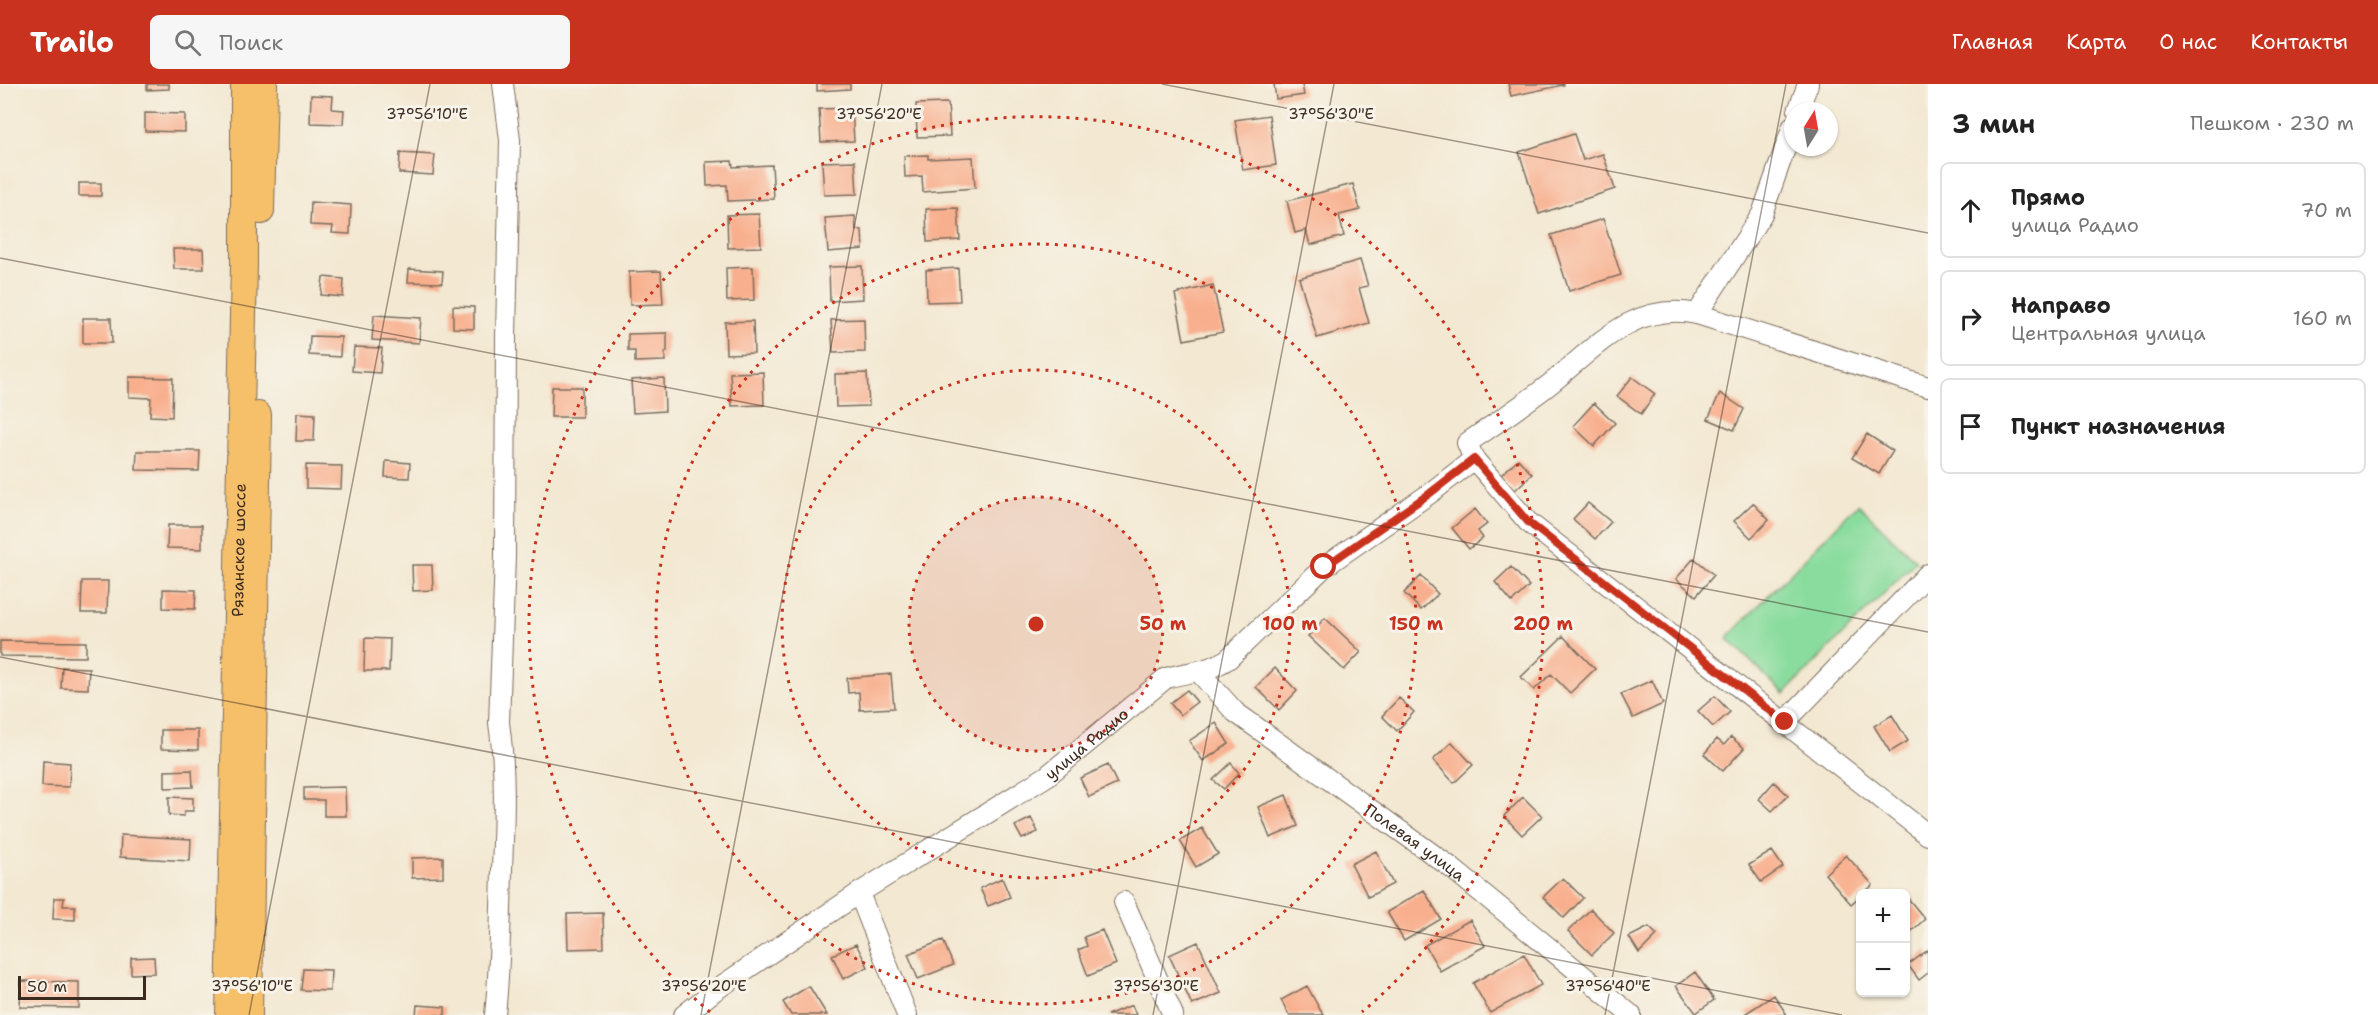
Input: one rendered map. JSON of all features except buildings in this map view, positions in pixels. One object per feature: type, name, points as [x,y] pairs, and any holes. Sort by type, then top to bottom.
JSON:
[{"type":"main road","name":"Рязанское шоссе","points":[[229,1015],[244,264],[244,84]]},
{"type":"main road","name":"Рязанское шоссе","points":[[249,1015],[264,84]]},
{"type":"street","points":[[495,1015],[499,973],[504,821],[503,750],[499,723],[505,557],[510,140],[503,84]]},
{"type":"street","points":[[1801,102],[1808,84]]},
{"type":"street","points":[[1697,314],[1762,214],[1784,152]]},
{"type":"street","name":"улица Радио","points":[[684,1015],[714,991],[859,893],[1047,776],[1166,678],[1213,669],[1228,659],[1324,567],[1429,494],[1471,451],[1615,329],[1652,313],[1672,310],[1697,314],[1928,387]]},
{"type":"street","points":[[1471,451],[1528,522],[1928,835]]},
{"type":"street","points":[[1785,722],[1928,574]]},
{"type":"street","name":"Полевая улица","points":[[1199,672],[1235,712],[1449,866],[1631,1015]]},
{"type":"street","points":[[859,893],[907,1015]]},
{"type":"street","points":[[1124,902],[1173,1015]]},
{"type":"green space","points":[[1858,504],[1916,561],[1784,694],[1727,638]]},
{"type":"route","points":[[1324,567],[1429,494],[1474,459],[1528,522],[1785,722]]}]
